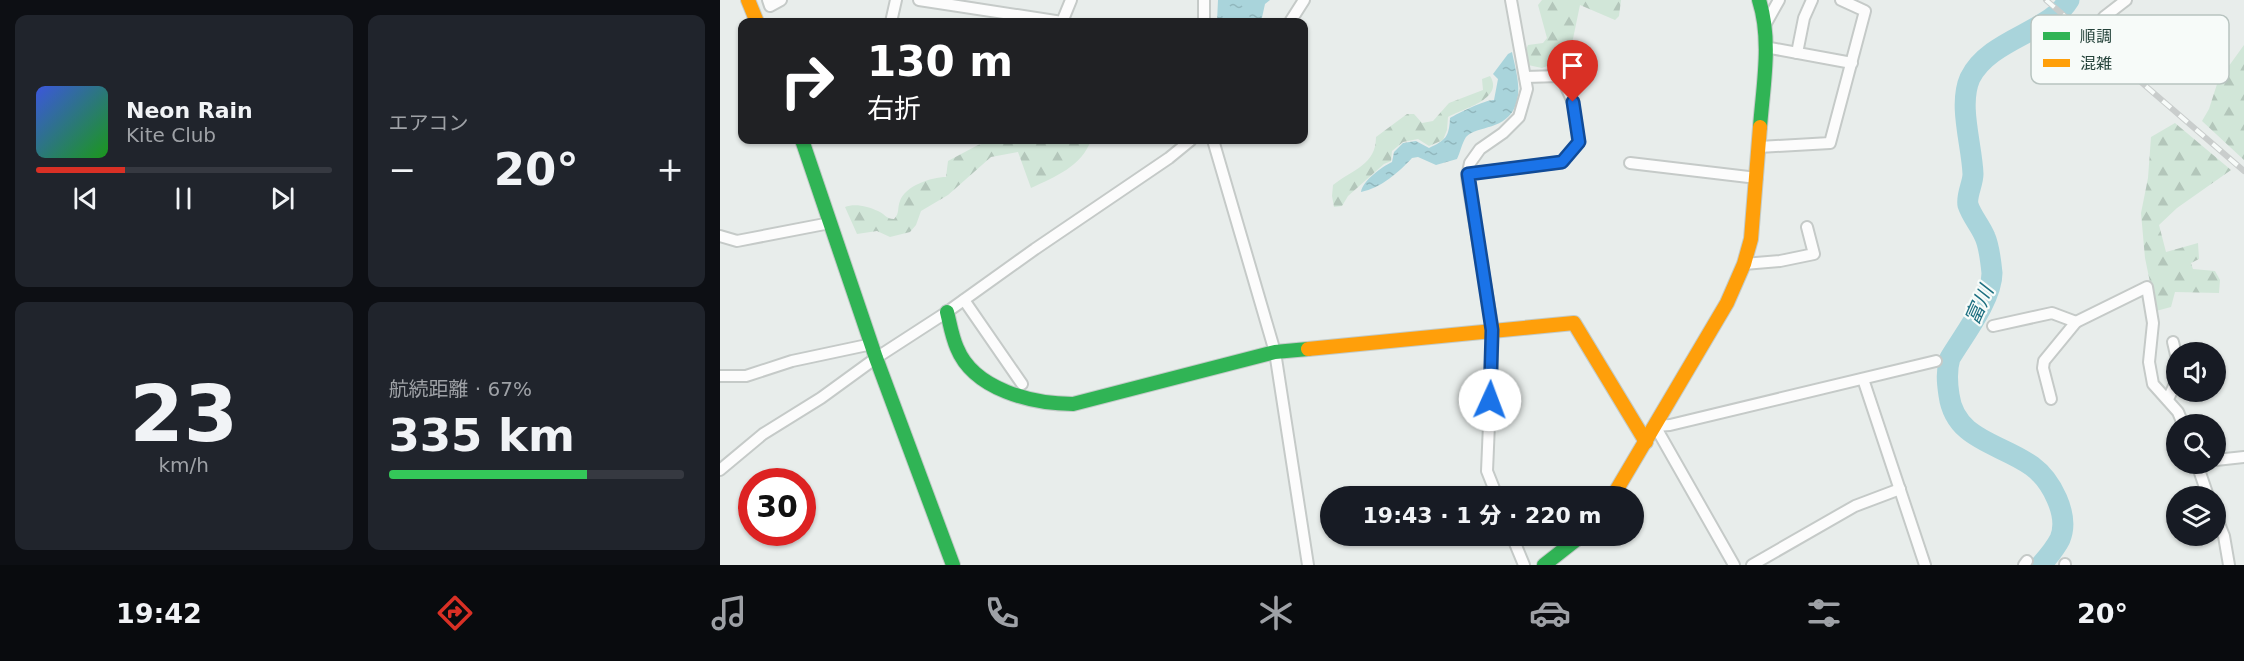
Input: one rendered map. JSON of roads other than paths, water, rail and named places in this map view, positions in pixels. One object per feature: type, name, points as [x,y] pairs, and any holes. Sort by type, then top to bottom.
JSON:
[{"type":"street","points":[[748,0],[755,18]]},
{"type":"street","points":[[768,0],[770,6],[781,0]]},
{"type":"street","points":[[892,18],[896,0]]},
{"type":"street","points":[[920,0],[1036,18]]},
{"type":"street","points":[[1064,18],[1071,0]]},
{"type":"street","points":[[1204,0],[1204,18]]},
{"type":"street","points":[[1293,18],[1304,0]]},
{"type":"street","points":[[1493,486],[1487,471],[1492,330],[1468,174],[1470,163],[1480,149],[1503,133],[1519,117],[1527,89],[1511,0]]},
{"type":"street","points":[[1619,486],[1727,303],[1744,264],[1751,239],[1757,178],[1765,47],[1765,25],[1759,0]]},
{"type":"street","points":[[1765,25],[1779,0]]},
{"type":"street","points":[[1797,52],[1804,18],[1812,0]]},
{"type":"street","points":[[1759,147],[1830,143],[1865,11],[1841,0]]},
{"type":"street","points":[[2107,15],[2126,0]]},
{"type":"street","points":[[1765,47],[1852,63]]},
{"type":"street","points":[[1468,174],[1562,162],[1579,142],[1573,102],[1561,76],[1525,78]]},
{"type":"street","points":[[803,144],[876,358],[953,565]]},
{"type":"street","points":[[720,470],[763,434],[821,398],[876,358],[947,312],[1186,144]]},
{"type":"street","points":[[1214,144],[1275,352],[1308,565]]},
{"type":"street","points":[[1630,163],[1757,178]]},
{"type":"street","points":[[720,236],[737,241],[830,223]]},
{"type":"street","points":[[1744,264],[1780,261],[1814,254],[1807,227]]},
{"type":"street","points":[[2051,399],[2043,368],[2044,361],[2076,322],[2147,287],[2153,323],[2149,362],[2154,384],[2166,397]]},
{"type":"street","points":[[964,300],[1022,384]]},
{"type":"street","points":[[947,312],[957,350],[980,380],[993,387],[1048,404],[1072,404],[1275,352],[1574,323],[1646,442]]},
{"type":"street","points":[[1993,326],[2052,313],[2076,322]]},
{"type":"street","points":[[720,376],[746,376],[792,361],[872,344]]},
{"type":"street","points":[[1655,426],[1670,425],[1936,361]]},
{"type":"street","points":[[1863,379],[1925,565]]},
{"type":"street","points":[[1655,426],[1734,565]]},
{"type":"street","points":[[2226,459],[2244,457]]},
{"type":"street","points":[[1752,565],[1855,506],[1900,489]]},
{"type":"street","points":[[1516,546],[1524,565]]},
{"type":"street","points":[[1544,565],[1568,546]]},
{"type":"street","points":[[2226,546],[2229,565]]},
{"type":"water","points":[[1218,0],[1270,0],[1265,4],[1262,18],[1217,18]]},
{"type":"water","points":[[2055,0],[2079,0],[2069,15]]},
{"type":"water","points":[[1512,52],[1518,98],[1512,113],[1506,119],[1466,137],[1457,159],[1436,165],[1418,157],[1412,158],[1382,183],[1361,192],[1369,179],[1392,162],[1394,152],[1403,143],[1416,141],[1429,148],[1446,137],[1450,118],[1479,104],[1494,100],[1498,79],[1493,74]]},
{"type":"waterway","name":"富川","points":[[2055,15],[2069,0]]},
{"type":"waterway","name":"富川","points":[[2031,30],[1991,54],[1979,65],[1970,78],[1967,89],[1965,113],[1973,174],[1968,205],[1986,241],[1992,273],[1991,283],[1982,306],[1950,358],[1947,381],[1953,410],[1960,422],[1981,439],[2032,466],[2052,489],[2061,509],[2062,530],[2058,543],[2041,565]]},
{"type":"railway","points":[[2046,0],[2063,15]]},
{"type":"railway","points":[[2143,84],[2244,171]]}]
